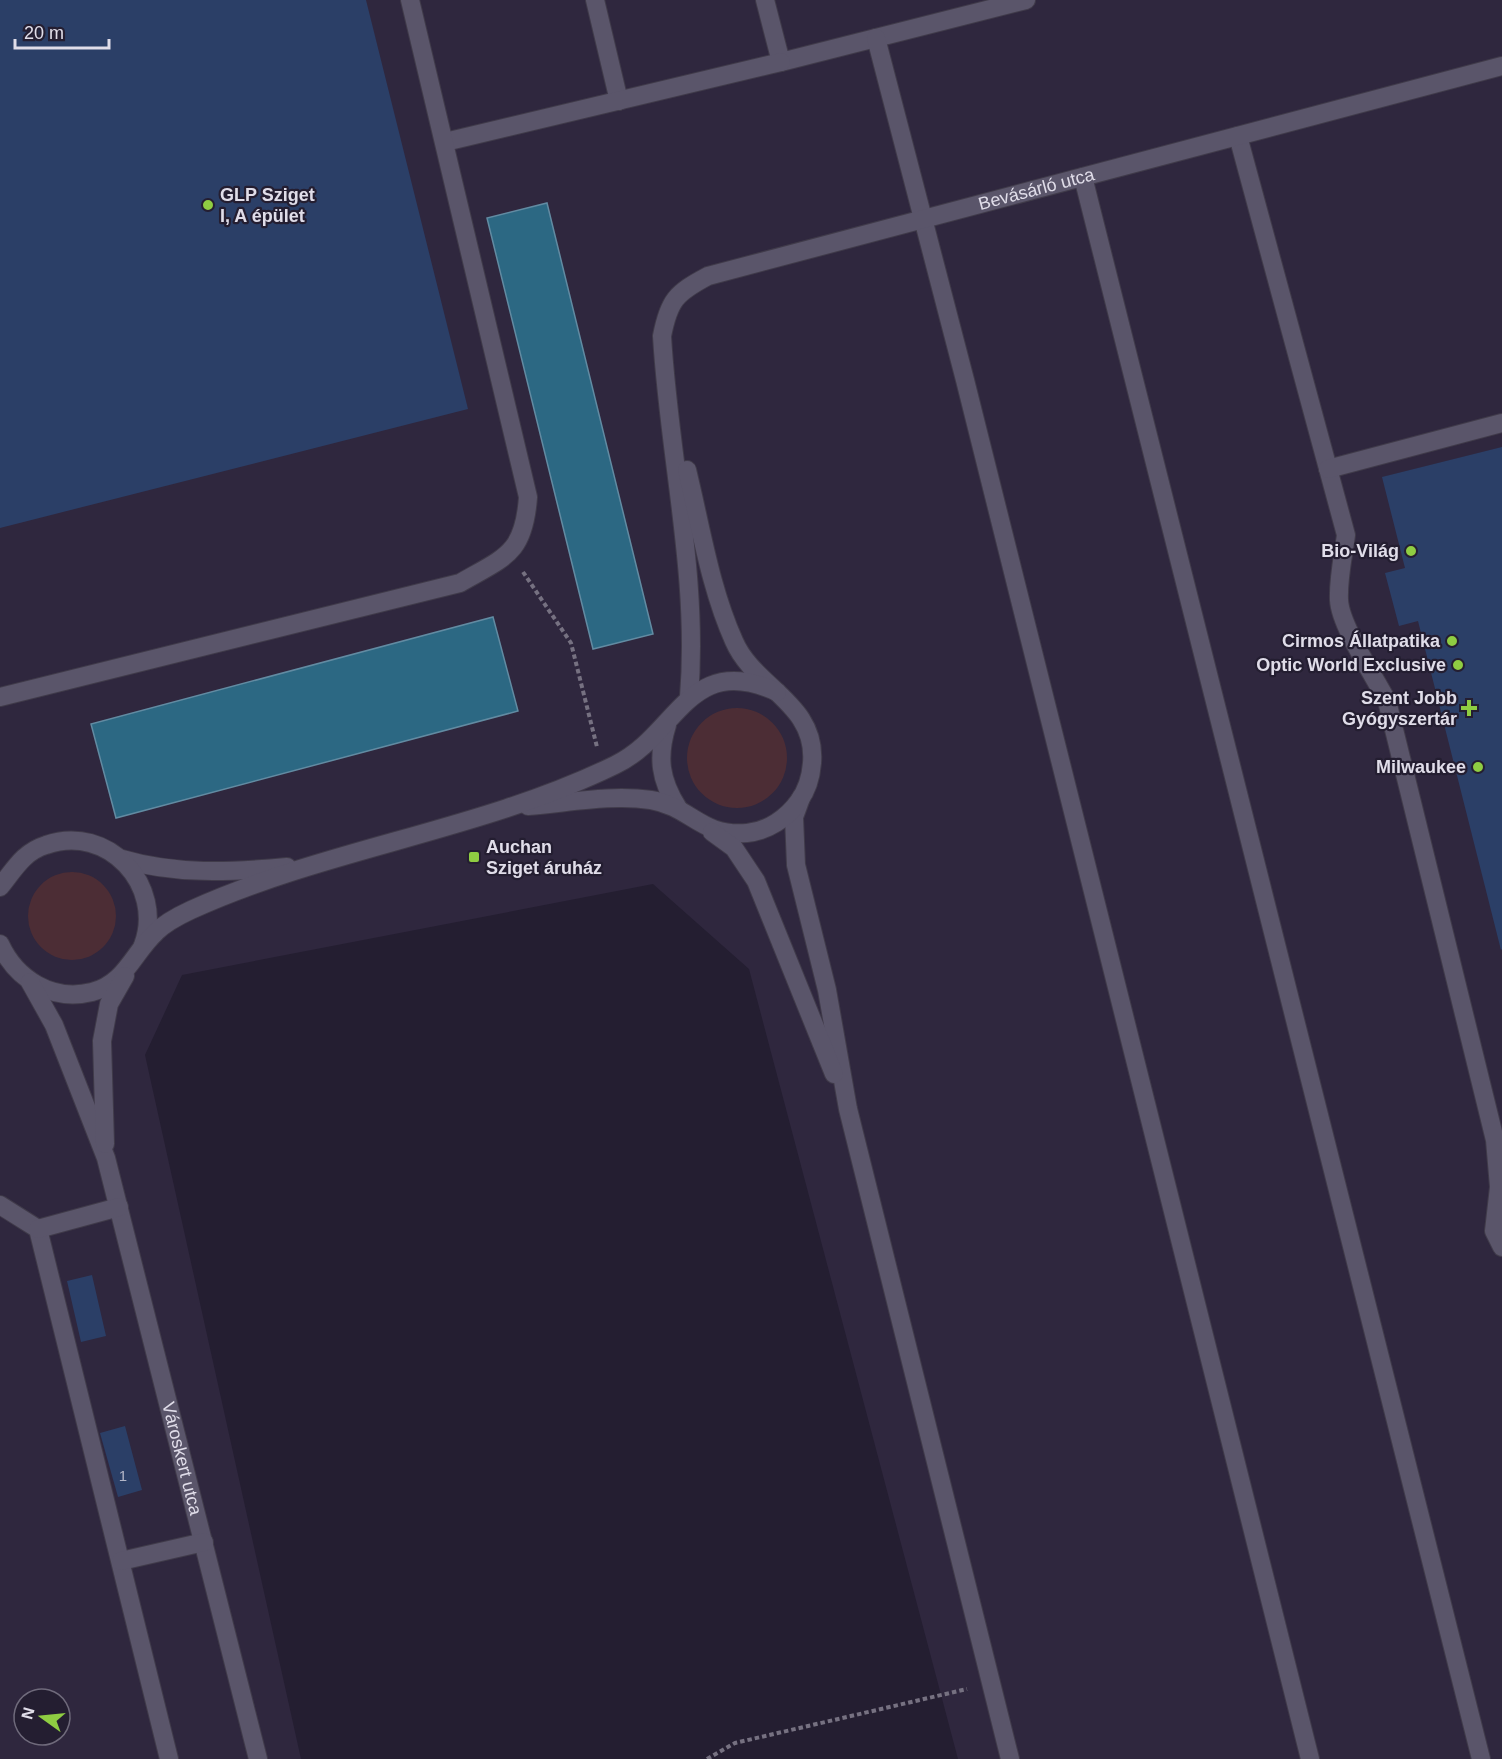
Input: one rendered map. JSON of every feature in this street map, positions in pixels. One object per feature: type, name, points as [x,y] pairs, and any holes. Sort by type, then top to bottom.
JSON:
[{"type":"street","points":[[0,697],[460,583],[510,554],[526,523],[528,497],[410,0]]},
{"type":"street","points":[[595,0],[619,101]]},
{"type":"street","points":[[765,0],[781,62]]},
{"type":"street","points":[[445,142],[876,38],[983,5],[1026,0]]},
{"type":"street","points":[[876,38],[921,219],[960,359],[1310,1759]]},
{"type":"street","name":"Bevásárló utca","points":[[669,397],[662,336],[667,309],[682,290],[708,276],[1502,66]]},
{"type":"street","points":[[1238,136],[1346,535],[1339,603],[1352,638],[1369,664],[1387,701],[1495,1140],[1499,1187],[1494,1231],[1502,1247]]},
{"type":"street","points":[[1083,177],[1481,1759]]},
{"type":"street","points":[[669,397],[723,611],[734,642],[744,659],[795,708],[807,728],[811,744],[811,776],[794,818],[796,865],[827,990],[848,1109],[1010,1759]]},
{"type":"street","points":[[669,397],[689,584],[693,651],[689,697]]},
{"type":"street","points":[[1328,469],[1502,423]]},
{"type":"street","points":[[15,974],[49,991],[71,994],[92,992],[112,983],[134,962],[155,933],[170,921],[308,865],[509,808],[602,771],[628,759],[668,723],[689,697],[705,687],[742,681],[760,684],[777,692]]},
{"type":"street","points":[[668,723],[661,745],[660,767],[666,789],[678,808]]},
{"type":"street","points":[[509,808],[618,798],[651,800],[678,808],[734,849],[756,881],[848,1109]]},
{"type":"street","points":[[708,829],[729,834],[750,833],[770,827],[788,815],[801,798]]},
{"type":"street","points":[[1,888],[13,868],[28,854],[46,845],[66,840],[86,842],[105,848],[122,859],[136,875],[145,894],[149,915],[146,936],[134,962]]},
{"type":"street","points":[[122,859],[171,870],[221,871],[308,865]]},
{"type":"street","name":"Városkert utca","points":[[0,944],[15,974],[54,1025],[106,1158],[258,1759]]},
{"type":"street","name":"Városkert utca","points":[[106,1158],[102,1041],[110,1004],[134,962]]},
{"type":"street","points":[[0,1205],[38,1229],[169,1759]]},
{"type":"street","points":[[38,1229],[119,1207]]},
{"type":"street","points":[[121,1561],[204,1542]]},
{"type":"path","points":[[510,554],[571,643],[602,771]]},
{"type":"path","points":[[707,1759],[735,1743],[991,1683]]},
{"type":"shaded area","points":[[0,0],[1502,0],[1502,1759],[958,1759],[749,969],[653,884],[182,975],[145,1055],[301,1759],[0,1759]]},
{"type":"shaded area","points":[[737,708],[765,716],[779,730],[787,758],[779,786],[765,800],[737,808],[709,800],[695,786],[687,758],[695,730],[709,716]]},
{"type":"shaded area","points":[[72,872],[89,876],[103,885],[112,899],[116,916],[112,933],[103,947],[89,956],[72,960],[55,956],[41,947],[32,933],[28,916],[32,899],[41,885],[55,876]]},
{"type":"water","points":[[547,203],[653,634],[593,649],[487,218]]},
{"type":"water","points":[[493,617],[518,711],[116,818],[91,724]]},
{"type":"building","name":"GLP Sziget I, A épület","points":[[0,0],[366,0],[468,409],[0,528]]},
{"type":"building","points":[[1502,447],[1501,950],[1418,621],[1399,626],[1385,573],[1405,568],[1382,477]]},
{"type":"building","points":[[92,1275],[106,1336],[81,1342],[67,1281]]},
{"type":"building","points":[[125,1426],[142,1490],[118,1497],[100,1433]]},
{"type":"place","name":"GLP Sziget I, A épület","points":[[208,205]]},
{"type":"place","name":"Bio-Világ","points":[[1411,551]]},
{"type":"place","name":"Cirmos Állatpatika","points":[[1452,641]]},
{"type":"place","name":"Optic World Exclusive","points":[[1458,665]]},
{"type":"place","name":"Szent Jobb Gyógyszertár","points":[[1469,708]]},
{"type":"place","name":"Milwaukee","points":[[1478,767]]},
{"type":"place","name":"Auchan Sziget áruház","points":[[474,857]]}]
